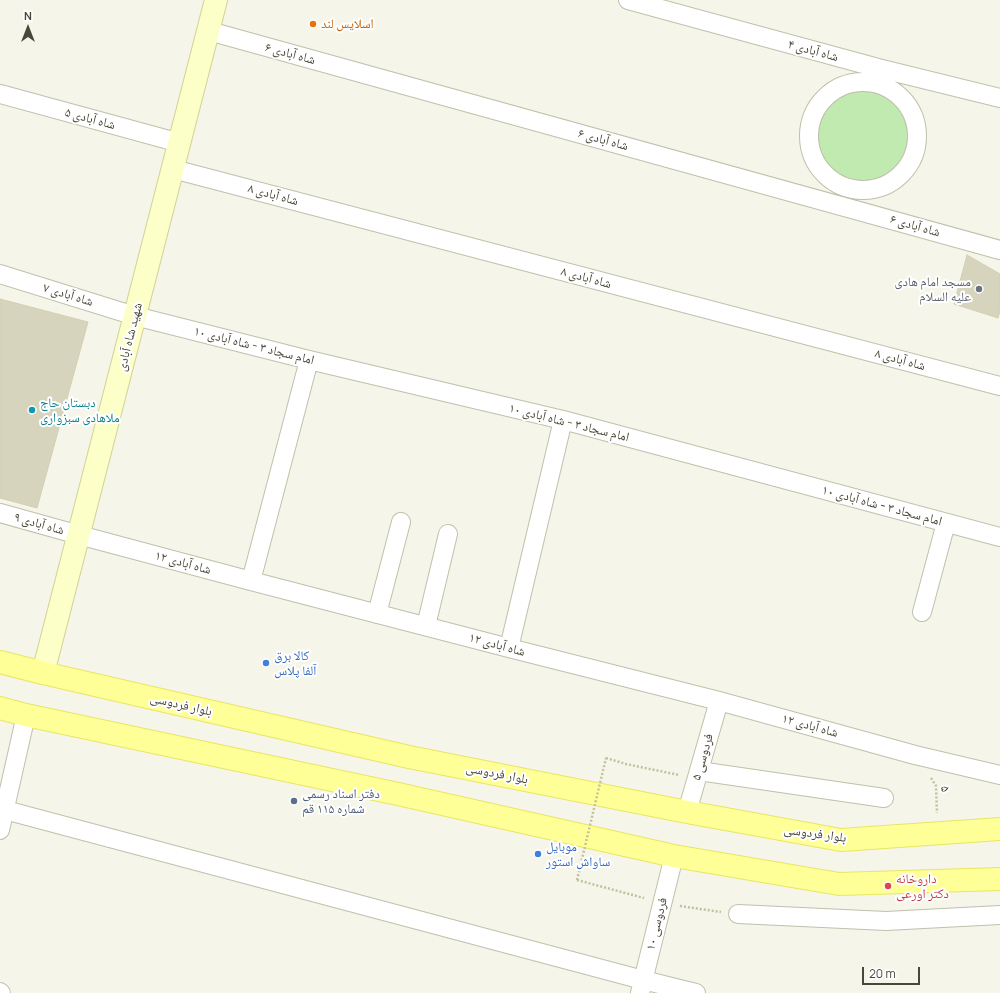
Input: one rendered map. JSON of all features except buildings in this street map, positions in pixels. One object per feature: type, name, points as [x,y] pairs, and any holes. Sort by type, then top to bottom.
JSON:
[{"type":"main road","name":"شهید شاه آبادی","points":[[43,673],[216,0]]},
{"type":"main road","name":"بلوار فردوسی","points":[[0,662],[409,757],[687,812],[841,840],[1000,829]]},
{"type":"main road","points":[[0,708],[26,715],[398,794],[674,856],[839,884],[1000,879]]},
{"type":"street","name":"شاه آبادی ۴","points":[[628,0],[876,76],[1000,98]]},
{"type":"street","name":"شاه آبادی ۶","points":[[209,31],[842,197],[999,245]]},
{"type":"street","points":[[876,76],[904,100],[913,114],[917,131],[916,148],[910,164],[899,177],[885,186],[842,197],[815,163],[809,146],[808,129],[814,112],[824,98],[838,87],[876,76]]},
{"type":"street","name":"شاه آبادی ۵","points":[[0,94],[180,143]]},
{"type":"street","name":"شاه آبادی ۸","points":[[173,169],[1000,386]]},
{"type":"street","name":"شاه آبادی ۷","points":[[0,274],[135,316]]},
{"type":"street","name":"امام سجاد ۳ - شاه آبادی ۱۰","points":[[135,316],[308,360],[563,420],[1000,537]]},
{"type":"street","points":[[251,581],[308,360]]},
{"type":"street","points":[[509,648],[563,420]]},
{"type":"street","name":"شاه آبادی ۹","points":[[0,512],[79,535]]},
{"type":"street","points":[[377,614],[401,522]]},
{"type":"street","points":[[922,612],[946,523]]},
{"type":"street","points":[[426,626],[448,534]]},
{"type":"street","name":"شاه آبادی ۱۲","points":[[79,535],[377,614],[719,701],[915,754],[1000,775]]},
{"type":"street","name":"فردوسی ۵","points":[[687,812],[719,701]]},
{"type":"street","points":[[0,830],[26,715]]},
{"type":"street","points":[[698,775],[884,798]]},
{"type":"street","points":[[5,810],[641,987],[696,993]]},
{"type":"street","name":"فردوسی ۱۰","points":[[641,987],[674,856]]},
{"type":"street","points":[[738,914],[886,921],[1000,915]]},
{"type":"path","name":"۵","points":[[915,754],[936,786],[938,834]]},
{"type":"path","points":[[698,775],[626,764],[606,758],[577,880],[662,903],[738,914]]},
{"type":"green space","points":[[862,89],[880,93],[895,103],[905,118],[909,136],[905,154],[895,169],[880,179],[862,183],[844,179],[829,169],[819,154],[815,136],[819,118],[829,103],[844,93]]},
{"type":"place","name":"اسلایس لند","points":[[313,24]]},
{"type":"place","name":"مسجد امام هادی علیه السلام","points":[[979,289]]},
{"type":"place","name":"دبستان حاج ملاهادی سبزواری","points":[[32,410]]},
{"type":"place","name":"کالا برق آلفا پلاس","points":[[266,663]]},
{"type":"place","name":"دفتر اسناد رسمی شماره ۱۱۵ قم","points":[[294,801]]},
{"type":"place","name":"موبایل ساواش استور","points":[[538,854]]},
{"type":"place","name":"داروخانه دکتر اورعی","points":[[888,886]]}]
